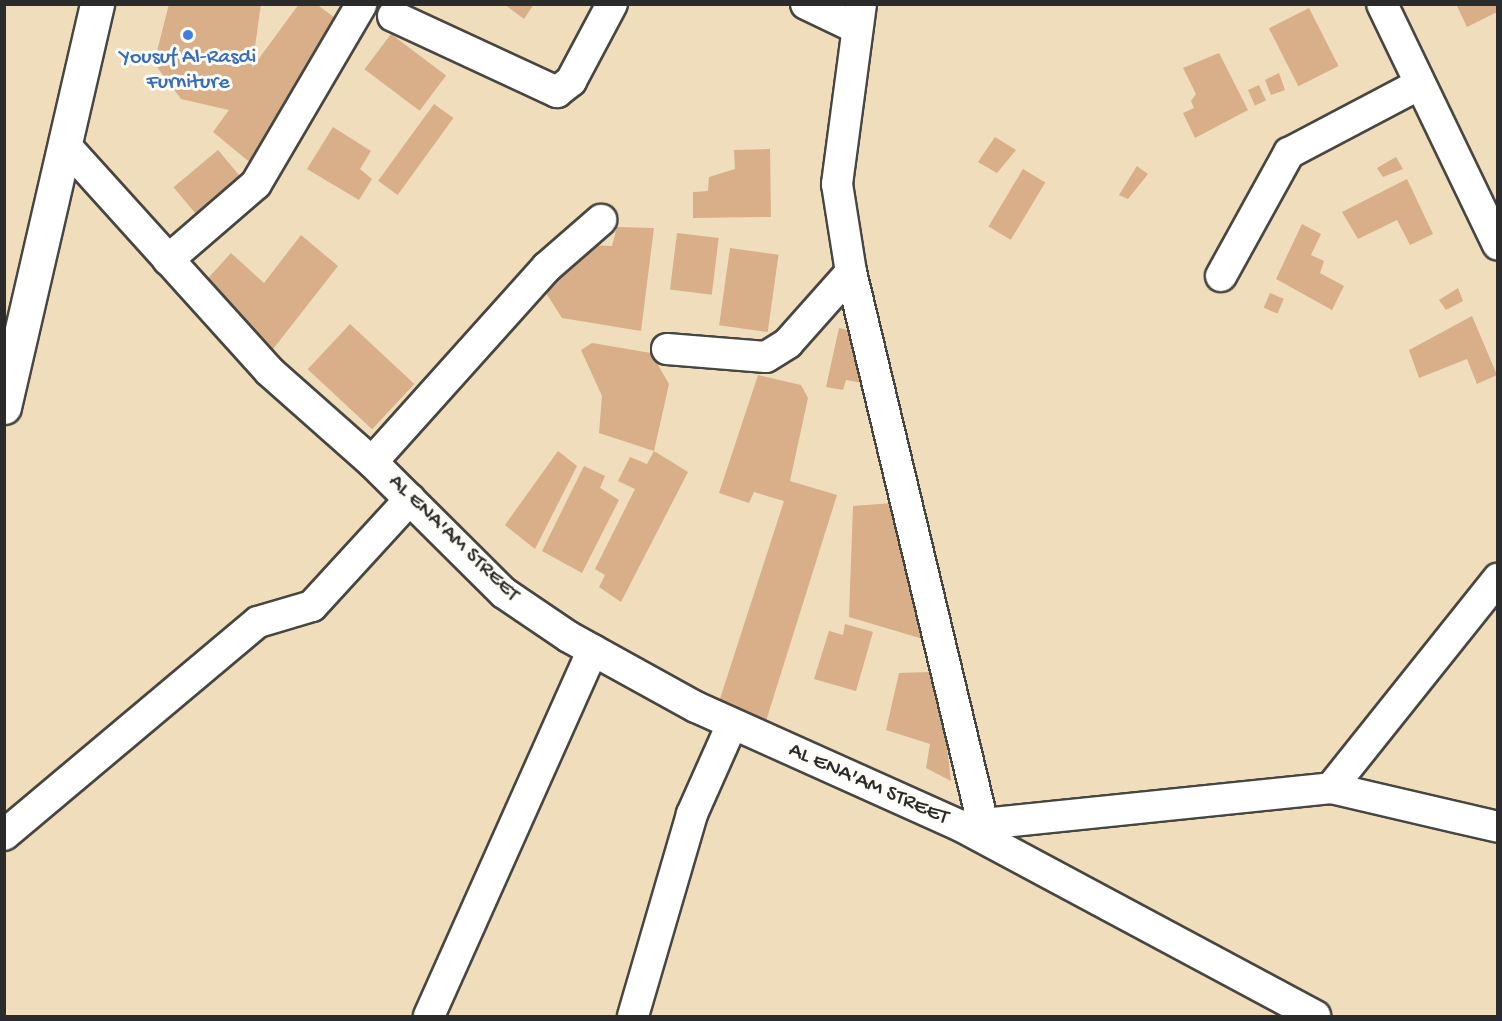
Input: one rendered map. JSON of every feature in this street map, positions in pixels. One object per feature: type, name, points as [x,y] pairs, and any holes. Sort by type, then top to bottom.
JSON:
[{"type":"main road","points":[[4,407],[97,4]]},
{"type":"street","points":[[168,260],[256,184],[361,5],[398,10],[557,92],[571,81],[612,4]]},
{"type":"street","points":[[806,4],[859,16],[837,184],[851,272],[972,825],[1331,788],[1497,827]]},
{"type":"street","points":[[1382,4],[1418,85],[1495,233]]},
{"type":"street","points":[[1221,276],[1289,153],[1418,85]]},
{"type":"street","name":"AL ENA'AM STREET","points":[[66,146],[268,372],[372,462],[504,593],[593,650],[732,724],[972,825],[1315,1017]]},
{"type":"street","points":[[372,462],[547,267],[601,219]]},
{"type":"street","points":[[667,349],[766,357],[788,343],[851,272]]},
{"type":"street","points":[[4,835],[258,622],[312,606],[410,499]]},
{"type":"street","points":[[1331,788],[1497,579]]},
{"type":"street","points":[[429,1017],[593,650]]},
{"type":"street","points":[[633,1017],[692,814],[732,724]]},
{"type":"building","points":[[169,4],[261,4],[252,68],[299,4],[316,4],[345,25],[257,168],[213,132],[229,110],[181,99],[154,63]]},
{"type":"building","points":[[504,4],[534,4],[524,19]]},
{"type":"building","points":[[1456,4],[1497,4],[1497,12],[1467,27]]},
{"type":"building","points":[[1309,8],[1339,66],[1298,86],[1269,28]]},
{"type":"building","points":[[391,34],[446,76],[420,111],[365,69]]},
{"type":"building","points":[[1219,53],[1248,110],[1195,138],[1183,113],[1194,108],[1191,101],[1196,94],[1183,68]]},
{"type":"building","points":[[1279,73],[1285,90],[1271,95],[1265,80]]},
{"type":"building","points":[[1259,85],[1266,101],[1255,105],[1248,90]]},
{"type":"building","points":[[434,104],[453,118],[398,195],[378,181]]},
{"type":"building","points":[[333,127],[371,151],[360,169],[372,179],[359,200],[307,169]]},
{"type":"building","points":[[995,137],[1016,150],[997,173],[978,162]]},
{"type":"building","points":[[770,149],[771,217],[693,218],[693,192],[708,191],[709,177],[735,169],[734,150]]},
{"type":"building","points":[[218,150],[247,184],[202,222],[174,187]]},
{"type":"building","points":[[1396,157],[1403,169],[1383,177],[1377,168]]},
{"type":"building","points":[[1137,166],[1148,174],[1128,199],[1119,195]]},
{"type":"building","points":[[1023,169],[1045,182],[1011,240],[988,226]]},
{"type":"building","points":[[1407,179],[1433,234],[1410,245],[1397,220],[1358,239],[1342,212]]},
{"type":"building","points":[[1302,224],[1321,234],[1311,255],[1324,261],[1320,273],[1344,286],[1332,310],[1276,279]]},
{"type":"building","points":[[617,227],[654,228],[641,331],[562,318],[546,293],[589,245],[612,246]]},
{"type":"building","points":[[677,233],[719,238],[712,295],[670,290]]},
{"type":"building","points":[[301,235],[338,266],[270,353],[201,286],[231,253],[264,283]]},
{"type":"building","points":[[730,248],[779,255],[768,332],[719,325]]},
{"type":"building","points":[[1458,288],[1463,301],[1446,310],[1439,300]]},
{"type":"building","points":[[1270,293],[1284,299],[1278,314],[1264,308]]},
{"type":"building","points":[[1472,316],[1497,375],[1477,384],[1467,359],[1419,378],[1409,350]]},
{"type":"building","points":[[350,324],[414,384],[372,429],[308,369]]},
{"type":"building","points":[[839,328],[859,333],[868,384],[846,380],[843,390],[826,387]]},
{"type":"building","points":[[592,343],[651,353],[669,384],[654,451],[599,433],[602,396],[581,350]]},
{"type":"building","points":[[758,375],[801,385],[808,398],[790,481],[837,495],[766,721],[718,705],[784,501],[754,492],[749,503],[719,493]]},
{"type":"building","points":[[558,451],[577,466],[535,549],[505,525]]},
{"type":"building","points":[[654,451],[688,472],[621,602],[599,587],[605,575],[595,569],[635,489],[618,481],[630,457],[647,464]]},
{"type":"building","points":[[584,466],[605,476],[600,488],[619,500],[582,573],[542,551]]},
{"type":"building","points":[[893,503],[923,639],[849,617],[853,506]]},
{"type":"building","points":[[845,624],[873,632],[856,691],[814,679],[829,631],[843,635]]},
{"type":"building","points":[[930,672],[947,747],[951,781],[926,768],[930,744],[886,730],[899,673]]},
{"type":"place","name":"Yousuf Al-Rasdi Furniture","points":[[188,35]]}]
